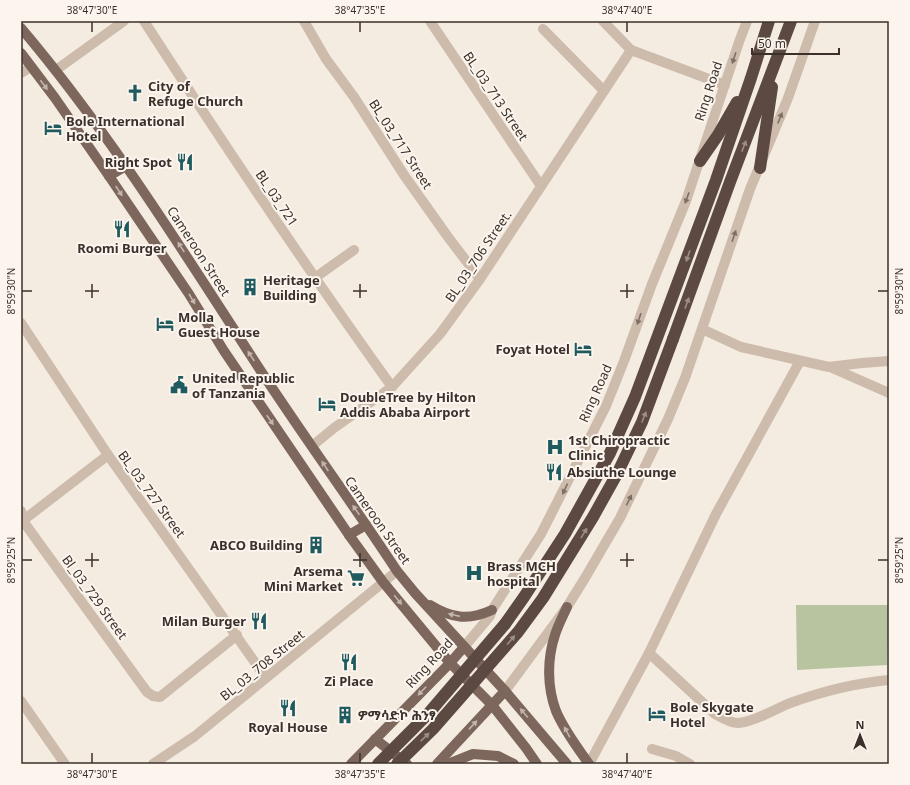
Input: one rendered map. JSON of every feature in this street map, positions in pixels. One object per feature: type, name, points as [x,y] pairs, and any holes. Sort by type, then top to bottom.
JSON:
[{"type":"highway","points":[[378,764],[428,714],[505,624],[565,534],[610,453],[635,397],[716,180],[769,21]]},
{"type":"highway","points":[[397,764],[433,729],[518,632],[544,598],[594,517],[617,474],[642,422],[791,21]]},
{"type":"highway","points":[[760,168],[775,64]]},
{"type":"highway","points":[[700,161],[718,135],[751,78]]},
{"type":"main road","name":"Cameroon Street","points":[[21,28],[56,70],[126,166],[397,571],[415,593],[505,691],[567,764]]},
{"type":"main road","points":[[21,53],[109,176],[189,294],[224,351],[349,535],[384,582],[450,663],[492,705],[537,764]]},
{"type":"main road","points":[[109,176],[126,166]]},
{"type":"main road","points":[[349,535],[366,525]]},
{"type":"main road","points":[[415,593],[440,611],[453,616],[473,617],[492,610]]},
{"type":"main road","points":[[567,607],[555,634],[549,658],[550,685],[556,711],[570,738],[589,764]]},
{"type":"main road","name":"Ring Road","points":[[351,764],[450,663],[464,646]]},
{"type":"main road","points":[[437,764],[505,691]]},
{"type":"main road","points":[[375,739],[408,764]]},
{"type":"main road","points":[[448,764],[473,754],[498,756],[514,764]]},
{"type":"street","points":[[56,70],[124,21]]},
{"type":"street","name":"BL_03_721","points":[[144,21],[216,132],[392,386]]},
{"type":"street","name":"BL_03_717 Street","points":[[304,21],[326,59],[354,96],[404,175],[480,279]]},
{"type":"street","name":"BL_03_713 Street","points":[[430,21],[541,186]]},
{"type":"street","points":[[603,21],[631,50],[725,85]]},
{"type":"street","name":"Ring Road","points":[[464,646],[490,616],[492,610],[541,534],[606,406],[652,284],[686,201],[747,21]]},
{"type":"street","points":[[505,691],[567,607],[602,550],[641,476],[679,391],[750,189],[788,98],[815,21]]},
{"type":"street","points":[[543,29],[604,90]]},
{"type":"street","name":"BL_03_706 Street.","points":[[312,446],[392,386],[440,334],[480,279],[631,50]]},
{"type":"street","points":[[21,73],[31,67]]},
{"type":"street","points":[[316,277],[354,250]]},
{"type":"street","name":"BL_03_727 Street","points":[[21,323],[108,455],[266,678]]},
{"type":"street","points":[[702,329],[741,347],[830,367],[889,392]]},
{"type":"street","points":[[589,764],[649,653],[716,514],[800,361]]},
{"type":"street","points":[[830,367],[862,362],[889,361]]},
{"type":"street","points":[[22,518],[108,455]]},
{"type":"street","name":"Bl_03_729 Street","points":[[22,518],[147,692],[153,696],[160,697],[236,635]]},
{"type":"street","name":"BL_03_708 Street","points":[[153,764],[195,736],[397,571]]},
{"type":"street","points":[[649,653],[715,714],[725,720],[737,723],[838,688],[889,680]]},
{"type":"street","points":[[21,701],[65,764]]},
{"type":"street","points":[[652,749],[676,756],[690,764]]},
{"type":"green space","points":[[796,605],[889,605],[887,665],[797,670]]},
{"type":"place","name":"City of Refuge Church","points":[[135,93]]},
{"type":"place","name":"Bole International Hotel","points":[[53,128]]},
{"type":"place","name":"Right Spot","points":[[185,162]]},
{"type":"place","name":"Roomi Burger","points":[[122,229]]},
{"type":"place","name":"Heritage Building","points":[[250,287]]},
{"type":"place","name":"Molla Guest House","points":[[165,324]]},
{"type":"place","name":"Foyat Hotel","points":[[583,349]]},
{"type":"place","name":"United Republic of Tanzania","points":[[179,385]]},
{"type":"place","name":"DoubleTree by Hilton Addis Ababa Airport","points":[[327,404]]},
{"type":"place","name":"1st Chiropractic Clinic","points":[[555,447]]},
{"type":"place","name":"Absiuthe Lounge","points":[[554,472]]},
{"type":"place","name":"ABCO Building","points":[[316,545]]},
{"type":"place","name":"Brass MCH hospital","points":[[474,573]]},
{"type":"place","name":"Arsema Mini Market","points":[[356,578]]},
{"type":"place","name":"Milan Burger","points":[[259,621]]},
{"type":"place","name":"Zi Place","points":[[349,662]]},
{"type":"place","name":"Royal House","points":[[288,708]]},
{"type":"place","name":"Bole Skygate Hotel","points":[[657,714]]},
{"type":"place","name":"ዎማሳድኮ ሕንፃ","points":[[345,715]]}]
